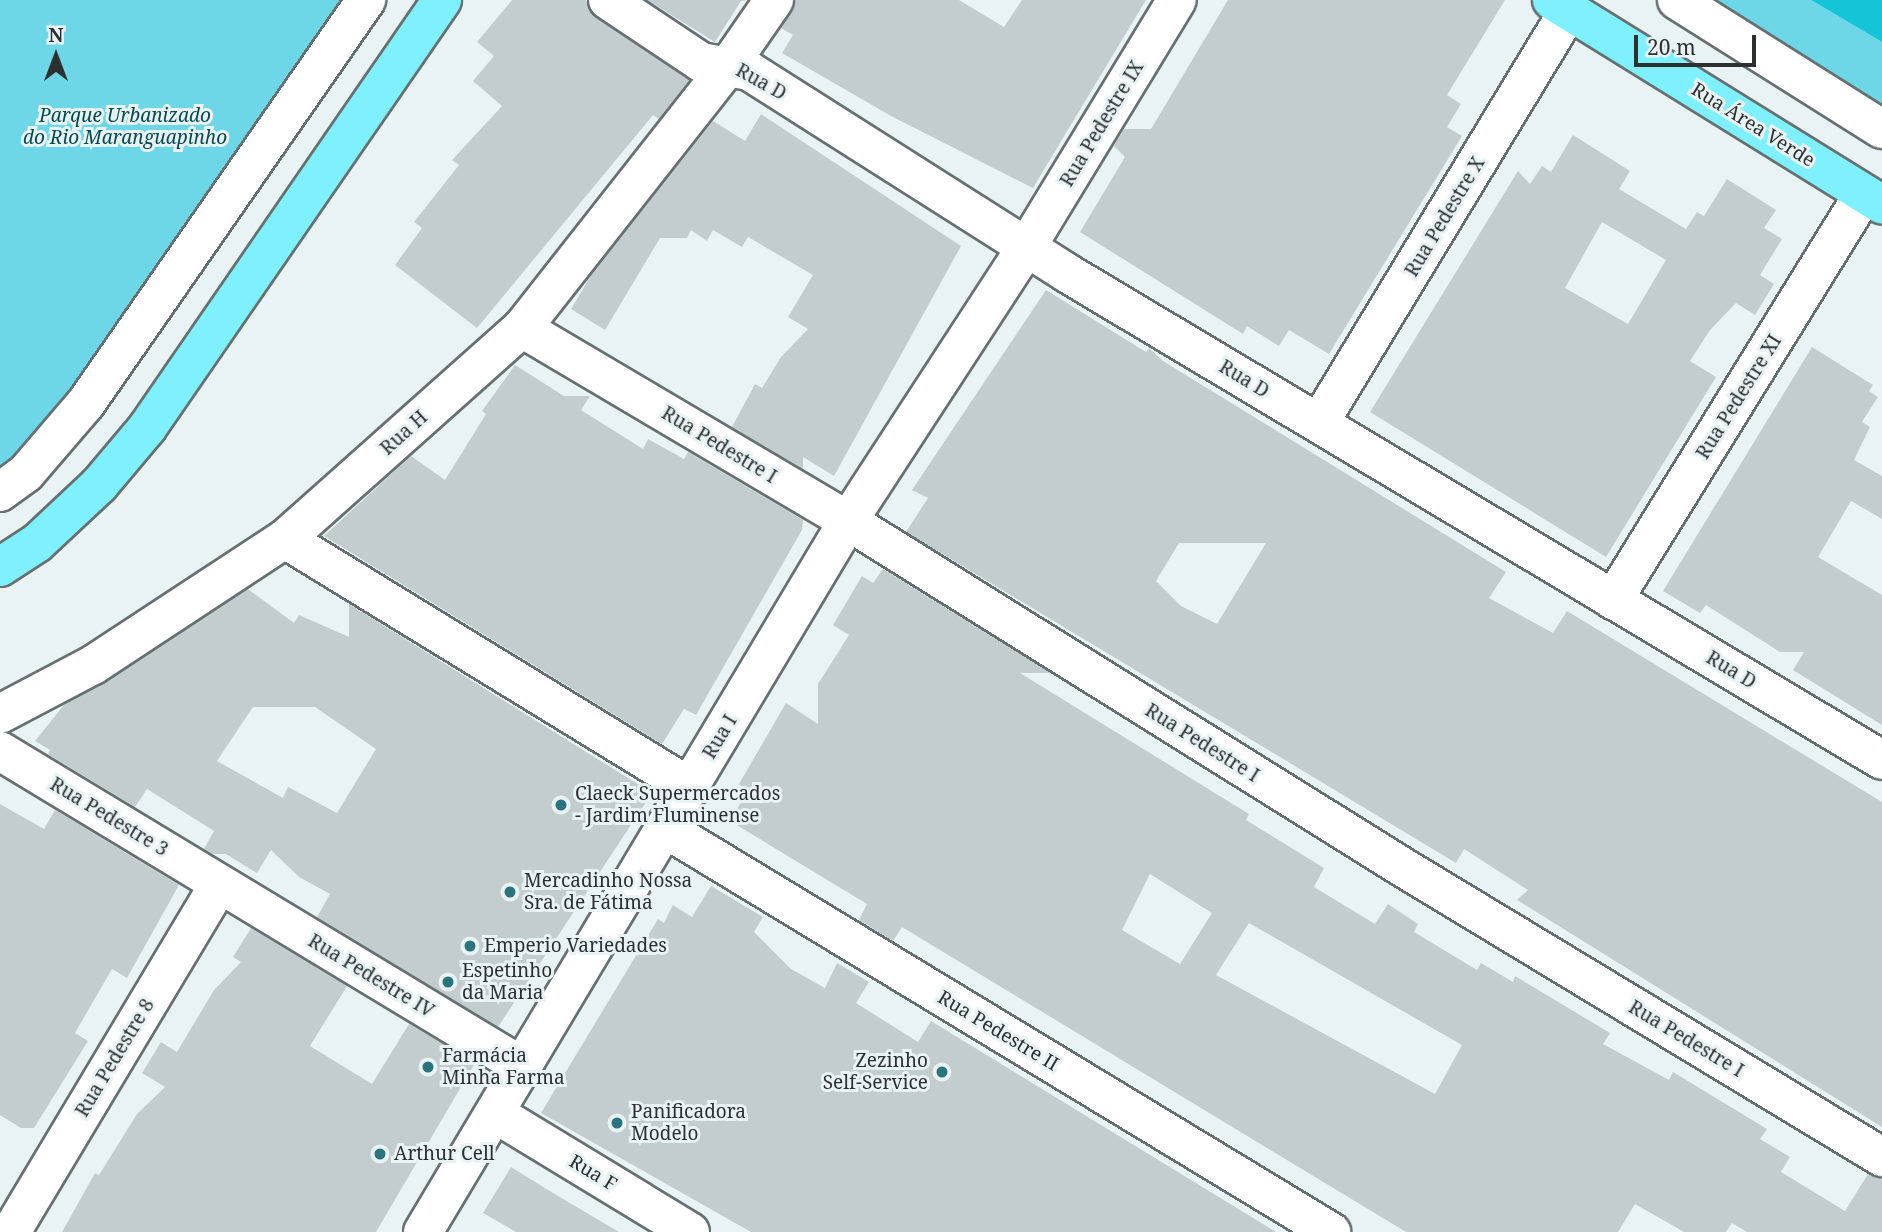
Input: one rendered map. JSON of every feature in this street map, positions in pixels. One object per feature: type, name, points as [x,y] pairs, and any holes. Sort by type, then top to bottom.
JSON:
[{"type":"main road","points":[[0,567],[37,543],[90,493],[147,428],[442,0]]},
{"type":"main road","name":"Rua Área Verde","points":[[1561,5],[1873,200]]},
{"type":"street","points":[[0,492],[26,472],[86,403],[366,0]]},
{"type":"street","name":"Rua D","points":[[608,0],[701,62],[729,65],[749,71],[1026,248],[1882,760]]},
{"type":"street","points":[[729,65],[774,0]]},
{"type":"street","name":"Rua Pedestre IX","points":[[1026,248],[1177,0]]},
{"type":"street","points":[[1677,0],[1882,129]]},
{"type":"street","name":"Rua Pedestre X","points":[[1319,423],[1561,5]]},
{"type":"street","name":"Rua H","points":[[0,714],[93,665],[285,539],[522,328],[729,65]]},
{"type":"street","name":"Rua Pedestre XI","points":[[1614,600],[1873,200]]},
{"type":"street","name":"Rua I","points":[[423,1232],[691,788],[848,521],[1026,248]]},
{"type":"street","name":"Rua Pedestre I","points":[[522,328],[848,521],[1404,868],[1882,1157]]},
{"type":"street","points":[[285,539],[691,788]]},
{"type":"street","name":"Rua Pedestre 3","points":[[0,751],[219,884]]},
{"type":"street","name":"Rua Pedestre II","points":[[666,829],[1331,1232]]},
{"type":"street","name":"Rua Pedestre IV","points":[[219,884],[523,1067]]},
{"type":"street","name":"Rua Pedestre 8","points":[[11,1232],[219,884]]},
{"type":"street","name":"Rua F","points":[[496,1114],[690,1232]]},
{"type":"green space","name":"Parque Urbanizado do Rio Maranguapinho","points":[[0,0],[366,0],[0,492]]},
{"type":"green space","points":[[1677,0],[1811,0],[1882,42],[1882,129]]},
{"type":"shaded area","points":[[1811,0],[1882,0],[1882,42]]},
{"type":"building","points":[[512,0],[586,0],[596,18],[689,80],[659,119],[653,115],[477,328],[395,265],[422,228],[414,222],[459,165],[452,160],[502,106],[473,81],[494,56],[477,42]]},
{"type":"building","points":[[647,0],[747,0],[741,1],[715,42]]},
{"type":"building","points":[[796,0],[959,0],[1004,27],[1022,0],[1146,0],[1033,188],[891,116],[782,53],[793,35],[781,28]]},
{"type":"building","points":[[1228,0],[1505,0],[1447,95],[1461,104],[1447,127],[1462,136],[1329,354],[1289,330],[1279,346],[1247,326],[1243,334],[1080,232],[1125,157],[1114,146],[1124,129],[1151,129]]},
{"type":"building","points":[[761,114],[961,246],[834,476],[803,457],[803,469],[732,427],[755,384],[762,388],[781,357],[808,329],[788,317],[813,275],[748,237],[742,247],[713,230],[707,241],[691,230],[687,238],[660,238],[605,330],[571,309],[592,274],[713,121],[745,141]]},
{"type":"building","points":[[1573,135],[1630,171],[1619,189],[1686,229],[1697,212],[1704,216],[1727,179],[1776,210],[1764,228],[1782,239],[1760,275],[1774,284],[1755,315],[1736,303],[1710,330],[1690,361],[1716,377],[1606,557],[1370,412],[1518,171],[1530,184],[1542,166],[1551,172]],"holes":[[[1602,222],[1666,260],[1628,324],[1565,288]]]},
{"type":"building","points":[[1046,290],[1146,352],[1149,348],[1163,361],[1506,572],[1489,598],[1553,633],[1567,611],[1882,802],[1882,1127],[1517,900],[1528,890],[1464,849],[1456,863],[906,532],[928,498],[912,490]],"holes":[[[1179,543],[1266,543],[1217,624],[1181,606],[1156,581]]]},
{"type":"building","points":[[1812,347],[1873,385],[1869,391],[1878,397],[1862,422],[1870,427],[1854,460],[1882,476],[1882,519],[1851,501],[1818,557],[1882,595],[1882,725],[1793,670],[1804,652],[1780,652],[1706,605],[1700,613],[1663,591]]},
{"type":"building","points":[[515,365],[564,396],[590,396],[581,410],[643,449],[648,439],[684,459],[688,452],[803,520],[802,530],[696,715],[684,709],[662,744],[324,536],[411,456],[445,480],[486,414],[482,411]]},
{"type":"building","points":[[883,569],[1051,673],[1020,673],[1249,814],[1246,820],[1324,868],[1314,887],[1375,924],[1388,904],[1418,924],[1414,932],[1477,970],[1481,963],[1513,982],[1515,976],[1610,1033],[1603,1044],[1669,1080],[1673,1072],[1767,1129],[1760,1139],[1790,1157],[1781,1172],[1845,1211],[1868,1174],[1882,1179],[1882,1232],[1747,1232],[1732,1223],[1726,1232],[1684,1232],[1635,1204],[1618,1232],[1406,1232],[902,927],[893,941],[859,920],[867,904],[730,821],[747,792],[739,784],[786,703],[818,724],[818,684],[849,635],[833,625],[862,576],[873,583]],"holes":[[[1150,874],[1212,913],[1180,964],[1122,930]],[[1249,923],[1462,1045],[1435,1094],[1216,975]]]},
{"type":"building","points":[[248,589],[294,623],[299,615],[349,637],[349,604],[652,793],[498,1027],[317,917],[330,894],[299,877],[271,850],[257,873],[226,854],[213,854],[204,849],[214,831],[147,789],[135,807],[48,754],[50,750],[35,741],[64,705]],"holes":[[[253,707],[315,707],[376,749],[337,813],[288,787],[283,798],[217,761]]]},
{"type":"building","points":[[0,804],[44,829],[55,810],[179,885],[127,978],[112,969],[75,1033],[88,1041],[34,1128],[21,1128],[0,1115]]},
{"type":"building","points":[[711,886],[763,917],[754,932],[791,969],[825,988],[837,963],[869,982],[856,1003],[918,1042],[931,1021],[1276,1232],[751,1232],[541,1113],[658,919],[664,923],[673,905],[692,917]]},
{"type":"building","points":[[251,928],[347,986],[310,1046],[372,1084],[409,1024],[475,1063],[376,1232],[62,1232],[95,1173],[99,1175],[137,1114],[165,1087],[142,1073],[161,1042],[177,1052],[214,990],[241,962],[233,957]]},
{"type":"building","points":[[511,1167],[619,1232],[516,1232],[483,1213]]},
{"type":"place","name":"Claeck Supermercados - Jardim Fluminense","points":[[561,805]]},
{"type":"place","name":"Mercadinho Nossa Sra. de Fátima","points":[[510,892]]},
{"type":"place","name":"Emperio Variedades","points":[[470,946]]},
{"type":"place","name":"Espetinho da Maria","points":[[448,982]]},
{"type":"place","name":"Farmácia Minha Farma","points":[[428,1067]]},
{"type":"place","name":"Zezinho Self-Service","points":[[942,1072]]},
{"type":"place","name":"Panificadora Modelo","points":[[617,1123]]},
{"type":"place","name":"Arthur Cell","points":[[380,1154]]}]
